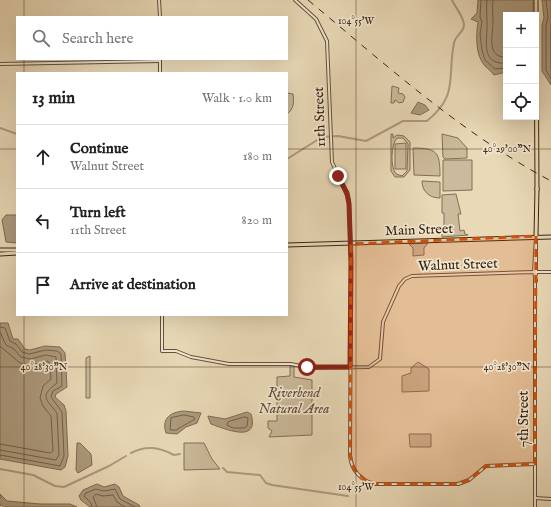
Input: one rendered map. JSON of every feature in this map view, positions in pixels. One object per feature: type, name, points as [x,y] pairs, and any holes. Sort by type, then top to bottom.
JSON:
[{"type":"main road","name":"7th Street","points":[[536,0],[536,236]]},
{"type":"main road","name":"Main Street","points":[[288,245],[351,244],[536,236],[551,237]]},
{"type":"main road","points":[[0,250],[16,250]]},
{"type":"main road","points":[[0,254],[16,253]]},
{"type":"street","points":[[159,0],[160,16]]},
{"type":"street","name":"11th Street","points":[[295,0],[316,19],[327,43],[333,165],[348,200],[351,244],[350,450],[351,462],[356,473],[367,481],[378,484],[458,484],[469,480],[486,466],[535,464]]},
{"type":"street","points":[[0,64],[160,60],[160,72]]},
{"type":"street","name":"7th Street","points":[[535,272],[534,262],[536,236]]},
{"type":"street","name":"7th Street","points":[[535,507],[536,236]]},
{"type":"street","name":"Walnut Street","points":[[162,316],[162,351],[176,351],[192,357],[229,364],[292,364],[310,368],[371,366],[380,360],[382,324],[399,286],[405,279],[412,276],[551,272]]},
{"type":"street","points":[[535,498],[551,499]]},
{"type":"highlighted area","points":[[536,236],[535,464],[486,466],[469,480],[458,484],[378,484],[365,480],[354,469],[350,455],[351,244]]},
{"type":"green space","points":[[392,86],[399,88],[398,93],[403,94],[405,97],[403,102],[399,103],[395,100],[394,103],[391,103]]},
{"type":"green space","points":[[288,93],[293,94],[293,105],[288,113]]},
{"type":"green space","points":[[391,134],[393,134],[393,138],[397,135],[404,136],[410,142],[410,170],[404,177],[395,177],[391,171]],"holes":[[[397,138],[403,138],[408,144],[407,171],[402,176],[396,174],[394,171],[392,156],[395,141]]]},
{"type":"green space","points":[[442,134],[458,138],[467,148],[467,158],[445,159],[443,157]]},
{"type":"green space","points":[[406,143],[406,169],[395,169],[395,144]]},
{"type":"green space","points":[[413,148],[427,149],[436,153],[439,162],[440,176],[414,175]]},
{"type":"green space","points":[[443,160],[472,160],[472,190],[443,191]]},
{"type":"green space","points":[[422,181],[440,182],[440,198],[429,195],[423,188]]},
{"type":"green space","points":[[456,194],[461,214],[458,214],[460,231],[464,230],[465,234],[468,235],[442,237],[442,231],[444,232],[444,213],[442,213],[442,195]]},
{"type":"green space","points":[[428,243],[424,248],[424,255],[413,256],[413,248],[409,244]]},
{"type":"green space","points":[[90,356],[90,398],[86,398],[86,358]]},
{"type":"green space","points":[[418,362],[429,369],[429,391],[402,392],[402,376],[411,373],[411,368]]},
{"type":"green space","name":"Riverbend Natural Area","points":[[290,366],[294,366],[294,377],[312,380],[312,435],[269,437],[272,431],[268,428],[268,421],[277,421],[277,377],[290,376]]},
{"type":"green space","points":[[409,434],[431,434],[431,447],[410,447]]},
{"type":"green space","points":[[184,443],[204,443],[212,459],[220,469],[184,470]]},
{"type":"water","points":[[478,0],[533,0],[533,12],[503,12],[503,73],[494,75],[485,66],[479,56],[477,39],[478,22],[471,19],[477,13]]},
{"type":"water","points":[[542,0],[551,0],[551,85],[542,71],[542,25],[544,18]]},
{"type":"water","points":[[418,102],[425,105],[429,110],[420,115],[411,113]]},
{"type":"water","points":[[6,215],[16,215],[16,243],[6,242],[2,220]]},
{"type":"water","points":[[0,323],[8,323],[13,339],[18,339],[25,349],[30,350],[45,346],[60,347],[65,353],[67,387],[56,394],[55,397],[64,405],[66,411],[68,456],[65,467],[61,470],[0,459]]},
{"type":"water","points":[[184,411],[201,413],[197,423],[186,427],[177,434],[166,433],[165,423],[168,417],[171,414]]},
{"type":"water","points":[[247,412],[251,414],[252,423],[251,429],[246,432],[232,431],[211,424],[208,417],[225,419]]},
{"type":"water","points":[[77,443],[80,443],[91,454],[92,465],[78,473],[76,470]]},
{"type":"water","points":[[97,484],[104,487],[115,484],[119,487],[123,496],[140,507],[90,507],[81,500],[79,496],[83,490]]},
{"type":"water","points":[[0,494],[7,501],[40,504],[70,504],[77,507],[6,507],[0,505]]},
{"type":"waterway","points":[[288,158],[322,137],[338,136],[366,141],[403,121],[427,121],[437,112],[444,103],[448,94],[454,43],[464,27],[464,22],[461,15],[452,0]]},
{"type":"waterway","points":[[0,128],[16,134]]},
{"type":"waterway","points":[[131,453],[137,450],[152,448],[163,450],[174,455],[180,454]]},
{"type":"waterway","points":[[0,469],[33,475],[55,486],[64,487],[109,466],[126,456]]},
{"type":"waterway","points":[[223,468],[227,472],[260,475],[266,483],[272,485],[348,496]]},
{"type":"waterway","points":[[0,500],[4,507]]},
{"type":"railway","points":[[308,0],[395,73],[455,120],[518,162],[551,181]]},
{"type":"route","points":[[307,367],[350,367],[351,262],[349,204],[347,193],[338,176]]}]
